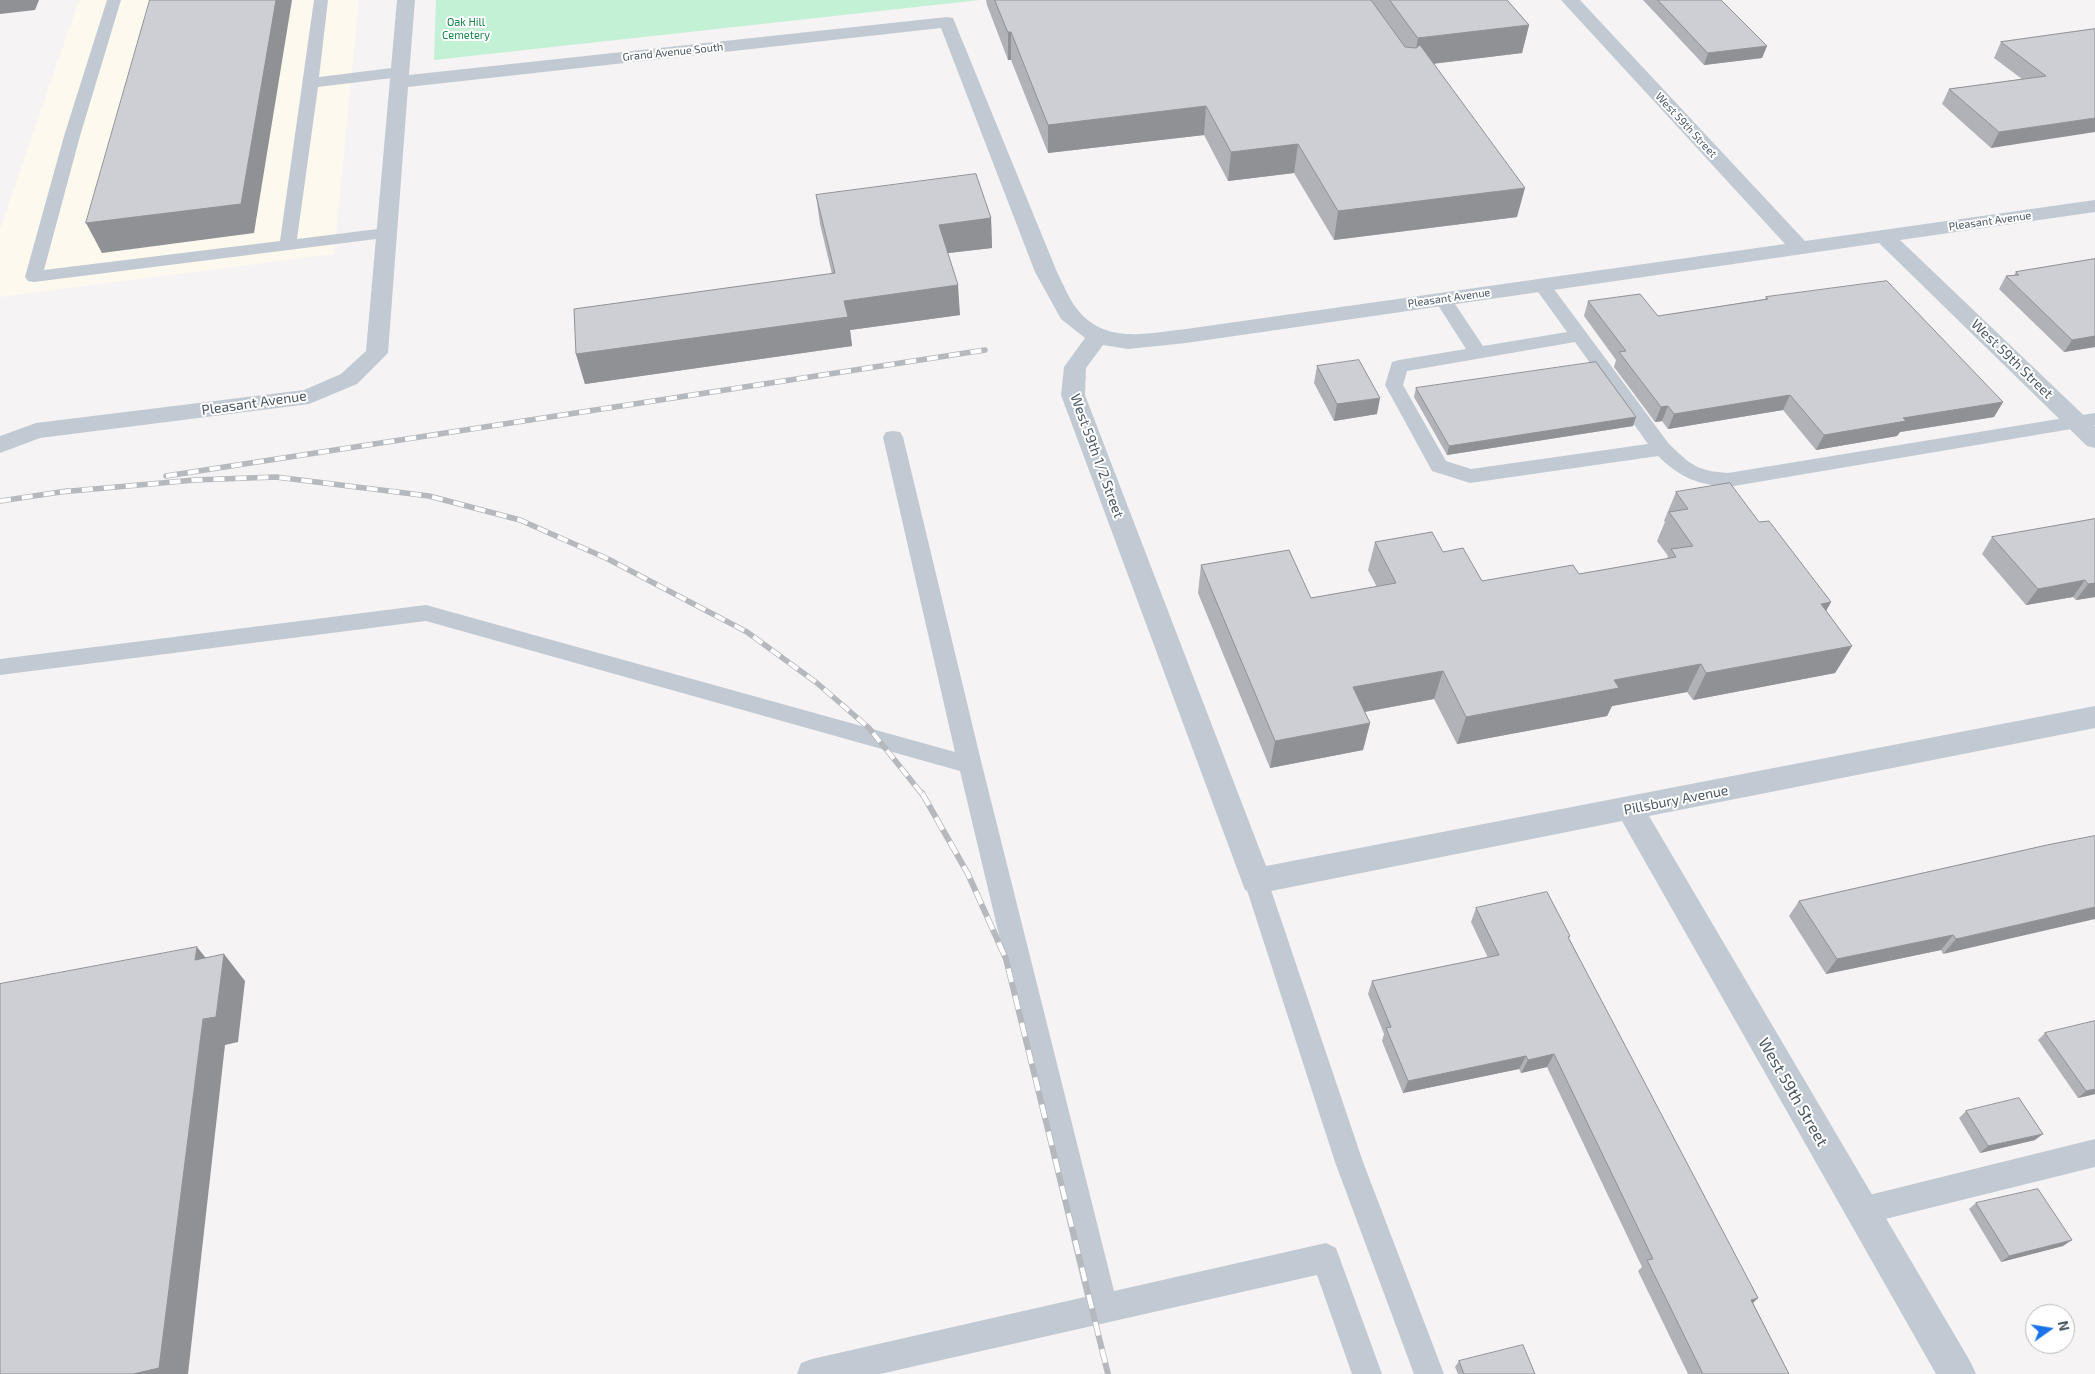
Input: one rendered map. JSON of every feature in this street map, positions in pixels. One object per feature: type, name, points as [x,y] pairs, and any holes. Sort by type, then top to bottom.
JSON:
[{"type":"street","name":"Pleasant Avenue","points":[[0,445],[36,431],[309,397],[349,379],[377,354],[406,0]]},
{"type":"street","name":"West 59th Street","points":[[1570,0],[1802,249]]},
{"type":"street","name":"Grand Avenue South","points":[[400,77],[947,22],[1046,272],[1069,314],[1097,337]]},
{"type":"street","name":"Pleasant Avenue","points":[[1097,337],[1128,342],[1186,336],[2095,206]]},
{"type":"street","name":"West 59th Street","points":[[1886,237],[2086,420],[2095,440]]},
{"type":"street","name":"West 59th 1/2 Street","points":[[1097,337],[1075,367],[1073,395],[1256,881]]},
{"type":"street","name":"Pillsbury Avenue","points":[[1256,881],[2095,717]]},
{"type":"street","name":"West 59th Street","points":[[1630,809],[1957,1374]]},
{"type":"lane","points":[[114,0],[72,136],[34,277],[386,233]]},
{"type":"lane","points":[[288,245],[321,0]]},
{"type":"lane","points":[[311,83],[400,77]]},
{"type":"lane","points":[[1542,285],[1662,449],[1682,468],[1701,478],[1728,480],[2086,420]]},
{"type":"lane","points":[[1443,299],[1478,352]]},
{"type":"lane","points":[[1579,336],[1399,366],[1394,385],[1439,466],[1470,476],[1662,449]]},
{"type":"lane","points":[[893,437],[970,765],[1103,1308]]},
{"type":"lane","points":[[0,667],[426,613],[970,765]]},
{"type":"lane","points":[[1256,881],[1349,1162],[1429,1374]]},
{"type":"lane","points":[[1862,1211],[2095,1154]]},
{"type":"lane","points":[[812,1374],[1326,1258],[1367,1374]]},
{"type":"shaded area","points":[[79,0],[359,0],[334,254],[0,297],[0,229]]},
{"type":"green space","name":"Oak Hill Cemetery","points":[[436,0],[980,0],[434,60]]},
{"type":"building","points":[[150,0],[276,0],[241,204],[86,223]]},
{"type":"building","points":[[995,0],[1371,0],[1405,47],[1416,48],[1420,45],[1525,188],[1338,211],[1298,144],[1231,152],[1206,106],[1048,125],[1011,32],[1008,32]]},
{"type":"building","points":[[1390,0],[1507,0],[1529,25],[1418,38]]},
{"type":"building","points":[[1658,0],[1721,0],[1767,46],[1708,53]]},
{"type":"building","points":[[2095,29],[2095,118],[1999,132],[1949,89],[2046,76],[2001,42]]},
{"type":"building","points":[[976,174],[991,218],[939,225],[958,285],[844,301],[848,317],[576,354],[574,309],[835,273],[816,195]]},
{"type":"building","points":[[2095,259],[2095,336],[2072,340],[2006,276],[2019,275],[2016,272]]},
{"type":"building","points":[[1887,281],[2003,402],[1903,418],[1906,421],[1824,435],[1790,395],[1674,414],[1668,406],[1661,407],[1619,352],[1626,351],[1588,301],[1640,294],[1658,316],[1768,299],[1766,297]]},
{"type":"building","points":[[1359,360],[1380,398],[1337,404],[1317,366]]},
{"type":"building","points":[[1596,362],[1636,417],[1449,446],[1416,388]]},
{"type":"building","points":[[1730,483],[1759,522],[1769,521],[1831,602],[1821,604],[1852,646],[1706,673],[1701,664],[1614,680],[1619,688],[1466,717],[1443,671],[1353,687],[1370,723],[1275,741],[1201,565],[1289,550],[1311,598],[1396,583],[1375,542],[1432,532],[1443,552],[1463,548],[1482,581],[1573,565],[1579,574],[1676,557],[1671,549],[1693,546],[1669,512],[1688,509],[1676,492]]},
{"type":"building","points":[[2095,519],[2095,583],[2088,584],[2085,580],[2038,589],[1992,537]]},
{"type":"building","points":[[2095,836],[2095,907],[1956,939],[1953,935],[1837,959],[1799,901],[2047,845]]},
{"type":"building","points":[[1547,892],[1570,936],[1568,937],[1758,1298],[1751,1300],[1789,1374],[1703,1374],[1647,1260],[1653,1259],[1554,1054],[1528,1060],[1526,1056],[1408,1081],[1386,1028],[1391,1027],[1372,981],[1499,955],[1476,908]]},
{"type":"building","points":[[197,947],[195,960],[224,954],[216,1017],[203,1019],[159,1368],[133,1374],[0,1374],[0,984]]},
{"type":"building","points":[[2095,1021],[2095,1089],[2086,1091],[2045,1033]]},
{"type":"building","points":[[2019,1098],[2043,1134],[1988,1146],[1966,1111]]},
{"type":"building","points":[[2038,1189],[2072,1240],[2009,1256],[1976,1203]]},
{"type":"building","points":[[1523,1345],[1535,1374],[1464,1374],[1459,1361]]},
{"type":"railway","points":[[166,476],[985,350]]},
{"type":"railway","points":[[61,492],[195,480],[276,477],[429,496],[520,520],[608,559],[747,632],[817,683],[869,728],[922,794]]},
{"type":"railway","points":[[61,492],[67,491]]},
{"type":"railway","points":[[0,501],[61,492]]},
{"type":"railway","points":[[922,793],[968,874],[1006,959],[1108,1374]]}]
